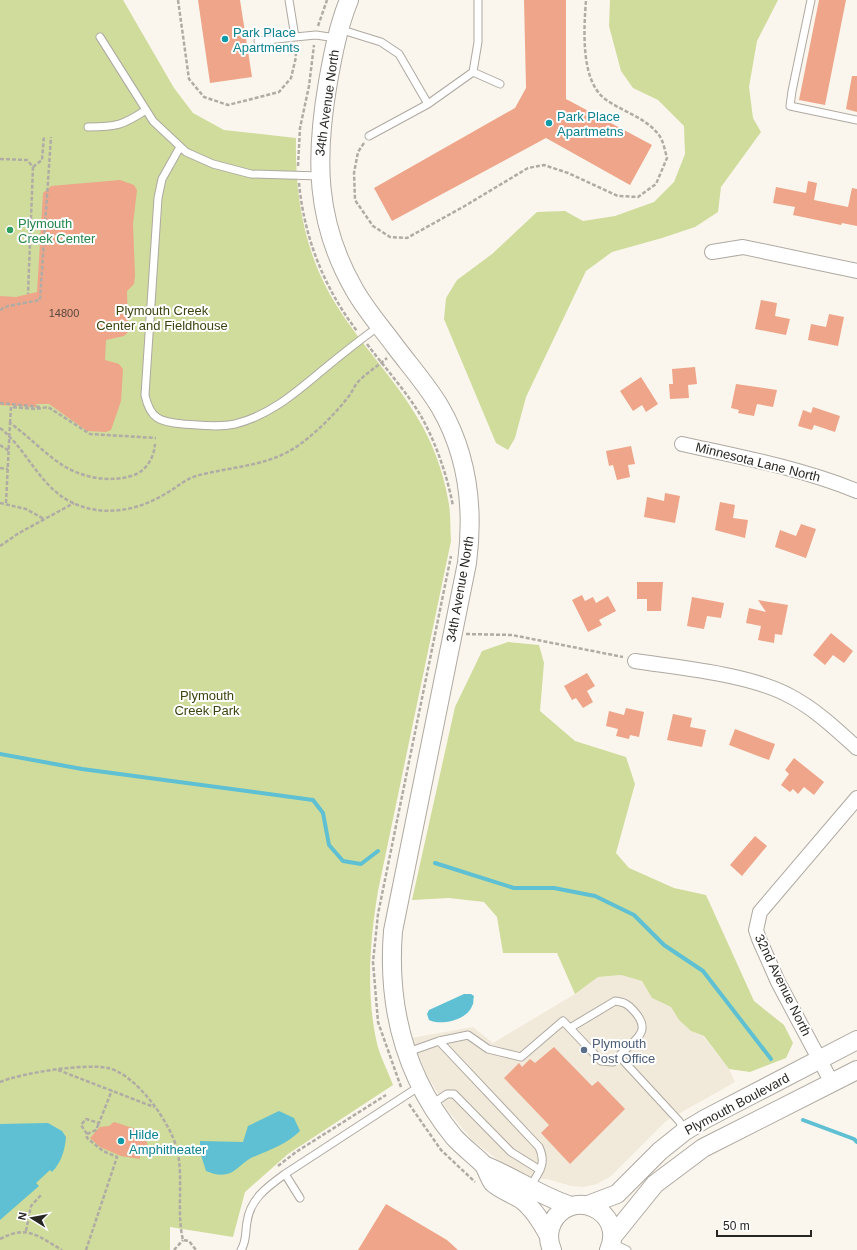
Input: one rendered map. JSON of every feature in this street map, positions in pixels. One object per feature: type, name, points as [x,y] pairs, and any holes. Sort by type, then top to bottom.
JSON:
[{"type":"street","name":"34th Avenue North","points":[[349,0],[338,34],[320,137],[320,176],[326,225],[332,244],[354,290],[432,395],[450,428],[464,467],[469,493],[471,520],[467,563],[393,931],[392,987],[395,1012],[406,1052],[422,1086],[432,1104],[455,1138],[484,1165],[500,1172],[529,1189],[579,1206],[597,1209],[606,1216],[611,1225],[615,1245]]},
{"type":"street","points":[[712,252],[743,247],[857,271]]},
{"type":"street","name":"Minnesota Lane North","points":[[682,444],[783,466],[822,477],[857,491]]},
{"type":"street","points":[[635,661],[739,678],[782,692],[811,708],[857,748]]},
{"type":"street","name":"32nd Avenue North","points":[[832,1083],[778,982],[759,939],[756,930],[756,920],[760,912],[857,798]]},
{"type":"street","name":"Plymouth Boulevard","points":[[550,1245],[550,1227],[555,1218],[561,1212],[617,1194],[660,1151],[685,1131],[722,1109],[792,1074],[819,1058],[857,1040]]},
{"type":"street","name":"Plymouth Boulevard","points":[[615,1245],[655,1184],[687,1159],[703,1148],[857,1070]]},
{"type":"street","name":"34th Avenue North","points":[[484,1165],[493,1183],[522,1201],[532,1211],[550,1245]]},
{"type":"lane","points":[[289,0],[294,37]]},
{"type":"lane","points":[[369,136],[428,104],[472,72],[478,42],[478,0]]},
{"type":"lane","points":[[811,0],[790,106],[857,120]]},
{"type":"lane","points":[[258,41],[338,34],[381,42],[399,54],[428,104]]},
{"type":"lane","points":[[100,37],[153,121],[186,152],[213,164],[251,174],[320,176]]},
{"type":"lane","points":[[472,72],[500,84]]},
{"type":"lane","points":[[88,127],[109,127],[123,124],[146,110]]},
{"type":"lane","points":[[180,147],[162,179],[158,198],[145,395],[147,406],[153,416],[166,422],[215,426],[233,424],[256,418],[276,407],[380,325]]},
{"type":"lane","points":[[406,1052],[438,1041],[468,1035],[488,1049],[521,1056],[563,1021],[601,1061],[613,1062],[642,1032],[644,1025],[642,1020],[627,1003],[615,1001],[570,1028]]},
{"type":"lane","points":[[438,1041],[539,1147],[543,1156],[543,1163],[529,1189]]},
{"type":"lane","points":[[619,1056],[679,1121],[685,1131]]},
{"type":"lane","points":[[241,1250],[244,1245],[249,1212],[255,1200],[265,1188],[422,1086]]},
{"type":"lane","points":[[432,1104],[447,1094],[454,1094],[511,1152],[540,1170]]},
{"type":"lane","points":[[285,1174],[300,1198]]},
{"type":"path","points":[[178,0],[189,79],[204,97],[228,105],[279,92],[292,78],[296,57],[294,37]]},
{"type":"path","points":[[327,0],[312,50],[309,86],[300,128],[299,176],[305,223],[316,258],[328,286],[347,317],[408,398],[426,426],[444,471],[454,512]]},
{"type":"path","points":[[369,136],[358,152],[354,172],[355,200],[373,226],[390,237],[407,238],[463,207],[528,168],[544,165],[568,173],[618,196],[638,197],[656,184],[667,158],[660,135],[642,119],[604,99],[593,84],[586,63],[586,0]]},
{"type":"path","points":[[33,167],[42,160],[44,136]]},
{"type":"path","points":[[0,310],[8,306],[40,300],[51,137]]},
{"type":"path","points":[[0,159],[27,160],[33,167],[28,294]]},
{"type":"path","points":[[0,428],[10,436],[46,484],[54,492],[74,503],[97,510],[113,511],[129,509],[156,499],[186,480],[196,476],[246,466],[277,457],[298,446],[320,428],[349,396],[357,383],[397,349]]},
{"type":"path","points":[[0,403],[48,407],[90,434],[156,438]]},
{"type":"path","points":[[6,503],[11,407],[36,409],[41,407]]},
{"type":"path","points":[[10,423],[27,434],[58,463],[100,480],[121,479],[136,475],[148,464],[154,452],[155,444]]},
{"type":"path","points":[[0,445],[9,451]]},
{"type":"path","points":[[0,468],[8,469]]},
{"type":"path","points":[[0,503],[6,503],[26,509],[44,519]]},
{"type":"path","points":[[0,546],[19,532],[74,503]]},
{"type":"path","points":[[401,1087],[378,1022],[373,949],[378,914],[452,549]]},
{"type":"path","points":[[467,634],[512,635],[614,655],[635,661]]},
{"type":"path","points":[[0,1082],[20,1075],[90,1067],[108,1068],[125,1075],[139,1088],[170,1130],[177,1149],[180,1180],[181,1231],[183,1240],[174,1250]]},
{"type":"path","points":[[57,1070],[154,1107]]},
{"type":"path","points":[[87,1134],[96,1130],[112,1090]]},
{"type":"path","points":[[86,1250],[116,1157],[103,1151],[87,1138],[87,1134],[81,1125],[84,1119],[99,1123]]},
{"type":"path","points":[[26,1231],[31,1206],[41,1195]]},
{"type":"path","points":[[0,1239],[10,1234],[26,1231],[41,1236],[62,1250]]},
{"type":"path","points":[[183,1240],[189,1241],[196,1250]]},
{"type":"path","points":[[179,1246],[181,1250]]},
{"type":"shaded area","points":[[621,975],[642,981],[652,998],[671,1007],[679,1020],[691,1031],[703,1036],[729,1069],[735,1082],[666,1121],[611,1176],[597,1184],[584,1187],[571,1186],[547,1179],[522,1178],[472,1140],[446,1108],[427,1075],[411,1038],[473,1027],[493,1043],[575,994],[598,977]]},
{"type":"green space","name":"Plymouth Creek Park","points":[[0,0],[123,0],[174,88],[193,113],[224,130],[296,138],[299,195],[305,232],[317,268],[335,303],[395,384],[422,426],[440,467],[449,504],[451,541],[378,891],[371,946],[370,984],[373,1021],[379,1051],[393,1085],[288,1154],[245,1192],[233,1237],[170,1227],[170,1250],[0,1250]]},
{"type":"green space","points":[[610,0],[778,0],[757,41],[749,87],[753,118],[761,132],[721,187],[718,212],[695,227],[612,252],[586,271],[526,397],[515,438],[508,450],[496,443],[444,319],[446,298],[457,280],[492,254],[537,212],[565,211],[583,221],[615,216],[654,202],[674,182],[685,154],[684,126],[658,100],[633,88],[621,71],[609,26]]},
{"type":"green space","points":[[508,642],[539,645],[544,663],[540,711],[575,741],[626,757],[635,784],[616,853],[629,868],[674,888],[706,895],[754,1001],[784,1025],[793,1043],[786,1058],[750,1072],[729,1069],[704,1036],[691,1031],[679,1020],[671,1007],[652,998],[642,981],[621,975],[598,977],[575,994],[557,953],[503,953],[497,917],[484,902],[449,898],[412,900],[455,707],[482,651]]},
{"type":"water","points":[[464,994],[471,994],[474,996],[473,1005],[465,1015],[447,1022],[434,1022],[429,1020],[427,1014],[429,1010]]},
{"type":"water","points":[[279,1111],[294,1118],[300,1131],[295,1136],[277,1147],[251,1158],[230,1173],[219,1175],[206,1171],[200,1152],[200,1141],[243,1142],[248,1126]]},
{"type":"water","points":[[48,1123],[62,1131],[66,1137],[64,1151],[60,1160],[52,1172],[50,1170],[36,1183],[39,1186],[0,1220],[0,1124]]},
{"type":"building","name":"Park Place Apartments","points":[[198,0],[240,0],[252,77],[210,83]]},
{"type":"building","name":"Park Place Apartmetns","points":[[524,0],[566,0],[566,99],[652,145],[630,185],[546,138],[392,221],[374,188],[515,108],[526,88]]},
{"type":"building","points":[[819,0],[846,0],[825,105],[799,100]]},
{"type":"building","points":[[852,76],[857,76],[857,112],[846,109]]},
{"type":"building","name":"Plymouth Creek Center and Fieldhouse","points":[[120,180],[134,185],[137,190],[133,224],[135,275],[134,284],[127,291],[128,332],[124,336],[106,340],[105,360],[119,364],[123,369],[121,401],[111,430],[106,432],[87,431],[49,404],[36,404],[36,407],[0,405],[0,296],[16,297],[37,292],[43,193],[51,186]]},
{"type":"building","points":[[808,181],[817,183],[814,200],[848,207],[852,188],[857,189],[857,226],[842,223],[841,225],[793,215],[795,207],[773,203],[776,187],[806,193]]},
{"type":"building","points":[[761,300],[777,303],[775,316],[790,319],[786,335],[755,329]]},
{"type":"building","points":[[829,314],[844,317],[838,346],[808,340],[811,324],[826,327]]},
{"type":"building","points":[[695,367],[697,384],[688,385],[689,398],[670,399],[669,384],[673,384],[672,369]]},
{"type":"building","points":[[641,377],[658,404],[646,412],[642,405],[633,411],[620,391]]},
{"type":"building","points":[[736,384],[777,390],[773,407],[757,404],[754,416],[738,413],[739,410],[731,408]]},
{"type":"building","points":[[813,407],[840,416],[835,432],[814,425],[812,430],[798,426],[803,410],[811,413]]},
{"type":"building","points":[[631,446],[635,464],[628,465],[630,477],[617,480],[613,465],[609,466],[606,451]]},
{"type":"building","points":[[665,493],[680,496],[675,523],[644,517],[647,497],[664,501]]},
{"type":"building","points":[[720,502],[735,505],[733,518],[748,520],[745,538],[715,530]]},
{"type":"building","points":[[801,524],[816,529],[806,558],[775,547],[780,530],[796,536]]},
{"type":"building","points":[[637,582],[663,582],[661,611],[647,611],[647,599],[637,599]]},
{"type":"building","points":[[582,595],[585,601],[593,597],[596,603],[608,596],[616,611],[599,620],[602,625],[588,632],[572,600]]},
{"type":"building","points":[[692,597],[724,603],[721,618],[707,616],[704,629],[687,626]]},
{"type":"building","points":[[758,600],[788,605],[782,635],[775,634],[774,643],[758,640],[761,626],[746,623],[749,608],[766,612]]},
{"type":"building","points":[[831,633],[853,651],[844,663],[833,655],[825,665],[813,655]]},
{"type":"building","points":[[587,673],[595,686],[587,691],[593,702],[583,708],[576,698],[572,700],[564,686]]},
{"type":"building","points":[[626,708],[644,712],[639,737],[630,735],[629,739],[616,736],[618,729],[606,726],[609,711],[624,715]]},
{"type":"building","points":[[673,714],[692,718],[690,727],[706,730],[702,747],[667,740]]},
{"type":"building","points":[[735,729],[775,744],[769,760],[729,745]]},
{"type":"building","points":[[794,758],[824,782],[814,795],[804,787],[798,794],[793,789],[790,792],[781,785],[789,774],[785,770]]},
{"type":"building","points":[[755,836],[767,846],[742,876],[730,865]]},
{"type":"building","points":[[554,1047],[592,1086],[598,1081],[625,1109],[570,1164],[541,1133],[549,1125],[504,1078],[519,1063],[522,1067],[530,1059],[535,1063]]},
{"type":"building","name":"Hilde Amphitheater","points":[[114,1122],[139,1130],[139,1138],[147,1142],[149,1156],[140,1154],[140,1159],[121,1156],[100,1147],[90,1138],[100,1127],[109,1126]]},
{"type":"building","points":[[386,1204],[447,1240],[458,1250],[358,1250]]},
{"type":"waterway","points":[[0,754],[82,769],[313,800],[323,813],[329,845],[343,861],[361,864],[378,851]]},
{"type":"waterway","points":[[435,863],[514,888],[554,888],[595,896],[634,915],[664,945],[703,971],[771,1059]]},
{"type":"waterway","points":[[803,1120],[854,1139],[857,1142]]},
{"type":"place","name":"Park Place Apartments","points":[[225,39]]},
{"type":"place","name":"Park Place Apartmetns","points":[[549,123]]},
{"type":"place","name":"Plymouth Creek Center","points":[[10,230]]},
{"type":"place","name":"Plymouth Post Office","points":[[584,1050]]},
{"type":"place","name":"Hilde Amphitheater","points":[[121,1141]]}]
